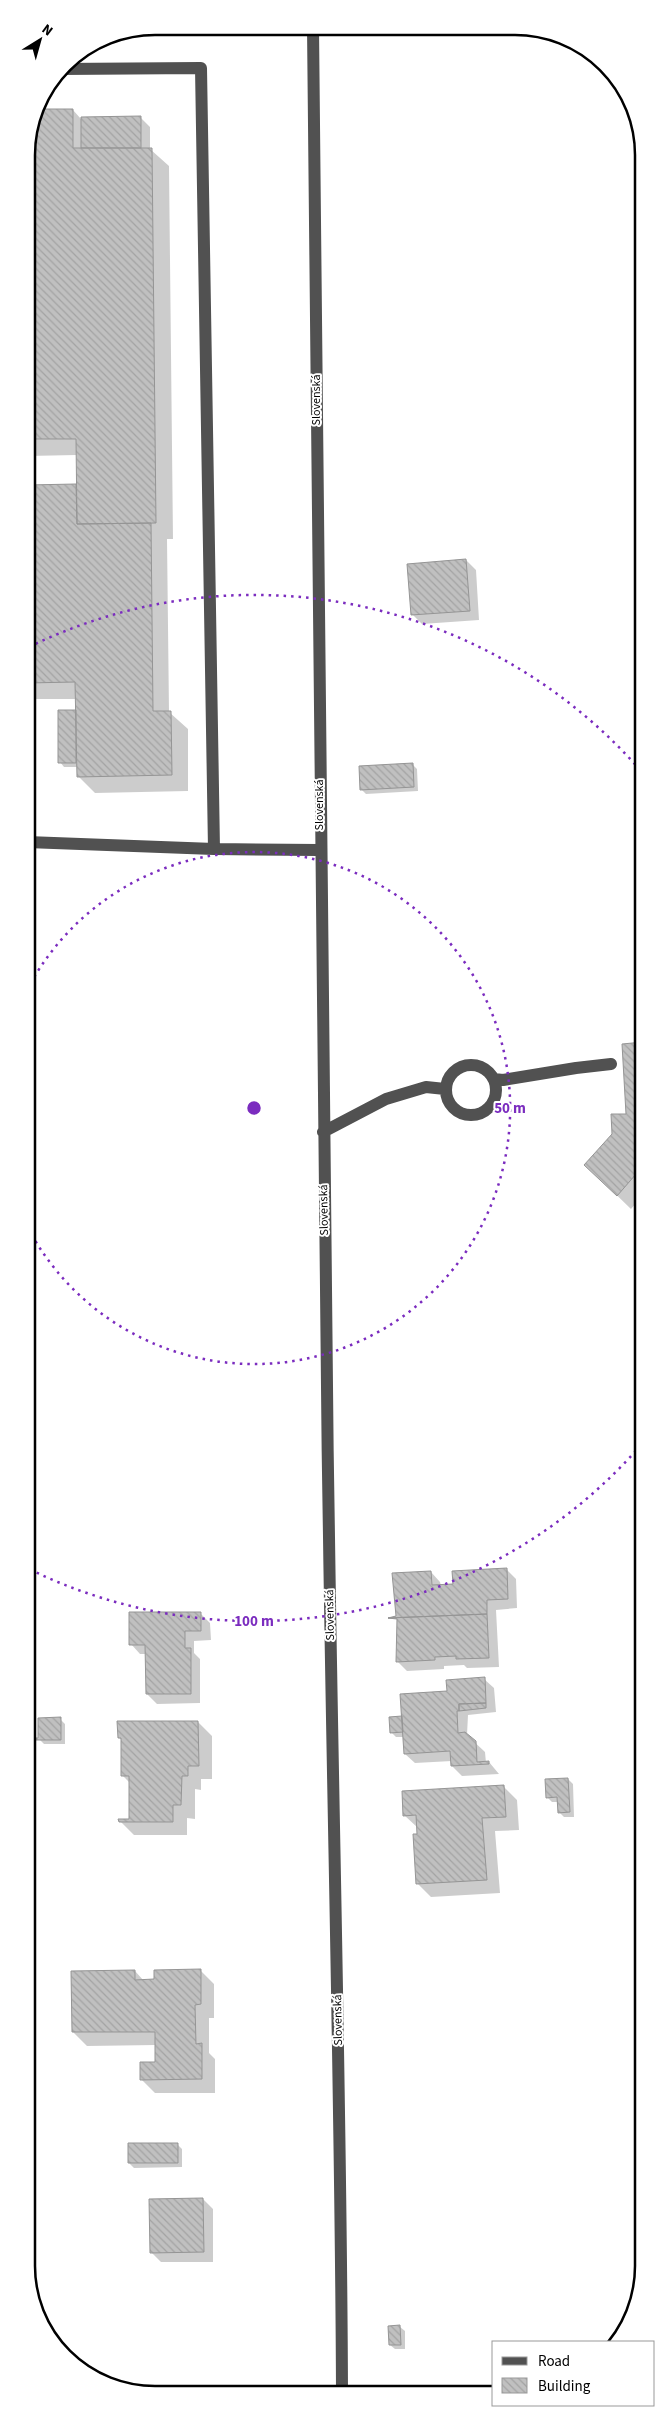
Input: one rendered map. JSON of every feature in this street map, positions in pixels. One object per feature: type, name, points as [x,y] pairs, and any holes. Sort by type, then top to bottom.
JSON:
[{"type":"street","name":"Slovenská","points":[[313,35],[323,1132],[341,2186],[342,2386]]},
{"type":"street","points":[[72,69],[201,68],[214,849]]},
{"type":"street","points":[[35,842],[214,849],[320,850]]},
{"type":"street","points":[[494,1079],[504,1080],[611,1064]]},
{"type":"street","points":[[466,1065],[477,1065],[487,1070],[494,1079],[496,1090],[494,1101],[487,1110],[476,1115],[465,1115],[455,1109],[448,1101],[445,1089],[448,1078],[455,1070],[466,1065]]},
{"type":"street","points":[[323,1132],[386,1099],[426,1087],[445,1089]]},
{"type":"building","points":[[44,109],[73,109],[73,148],[152,148],[156,523],[77,524],[76,439],[35,439],[35,147]]},
{"type":"building","points":[[141,116],[141,148],[81,148],[81,117]]},
{"type":"building","points":[[76,484],[77,524],[151,523],[153,711],[171,711],[172,775],[77,777],[75,682],[35,683],[35,485]]},
{"type":"building","points":[[466,559],[470,611],[411,615],[407,564]]},
{"type":"building","points":[[58,710],[76,710],[76,763],[58,763]]},
{"type":"building","points":[[413,763],[414,787],[360,790],[359,766]]},
{"type":"building","points":[[635,1043],[635,1175],[617,1196],[584,1165],[612,1134],[611,1114],[626,1114],[622,1044]]},
{"type":"building","points":[[507,1568],[508,1599],[487,1600],[487,1614],[388,1618],[396,1616],[392,1573],[431,1571],[432,1585],[453,1584],[452,1571]]},
{"type":"building","points":[[129,1612],[201,1612],[201,1631],[185,1631],[185,1648],[191,1648],[191,1694],[146,1694],[145,1645],[129,1645]]},
{"type":"building","points":[[487,1614],[489,1658],[456,1659],[456,1656],[435,1657],[435,1660],[396,1662],[397,1619],[388,1618]]},
{"type":"building","points":[[485,1677],[486,1703],[459,1704],[459,1711],[457,1711],[458,1733],[465,1732],[476,1741],[477,1762],[489,1761],[489,1764],[451,1766],[450,1751],[404,1754],[400,1694],[447,1691],[446,1680]]},
{"type":"building","points":[[486,1703],[486,1708],[459,1711],[459,1704]]},
{"type":"building","points":[[402,1716],[403,1732],[390,1733],[389,1717]]},
{"type":"building","points":[[61,1717],[61,1740],[35,1740],[35,1738],[38,1738],[38,1718]]},
{"type":"building","points":[[117,1721],[198,1721],[199,1766],[188,1766],[188,1776],[182,1776],[181,1805],[173,1805],[173,1822],[119,1822],[118,1819],[129,1819],[129,1776],[121,1776],[121,1738],[118,1738]]},
{"type":"building","points":[[568,1778],[570,1812],[558,1813],[557,1797],[546,1798],[545,1779]]},
{"type":"building","points":[[504,1785],[506,1817],[482,1818],[487,1880],[416,1884],[413,1834],[417,1834],[416,1815],[403,1816],[402,1791]]},
{"type":"building","points":[[201,1969],[201,2004],[195,2005],[196,2044],[202,2043],[202,2079],[140,2080],[140,2062],[155,2062],[155,2032],[72,2032],[71,1971],[135,1970],[135,1980],[154,1979],[154,1970]]},
{"type":"building","points":[[128,2143],[178,2143],[178,2163],[128,2163]]},
{"type":"building","points":[[203,2198],[204,2252],[150,2253],[149,2199]]},
{"type":"building","points":[[400,2325],[401,2345],[389,2345],[388,2326]]}]
